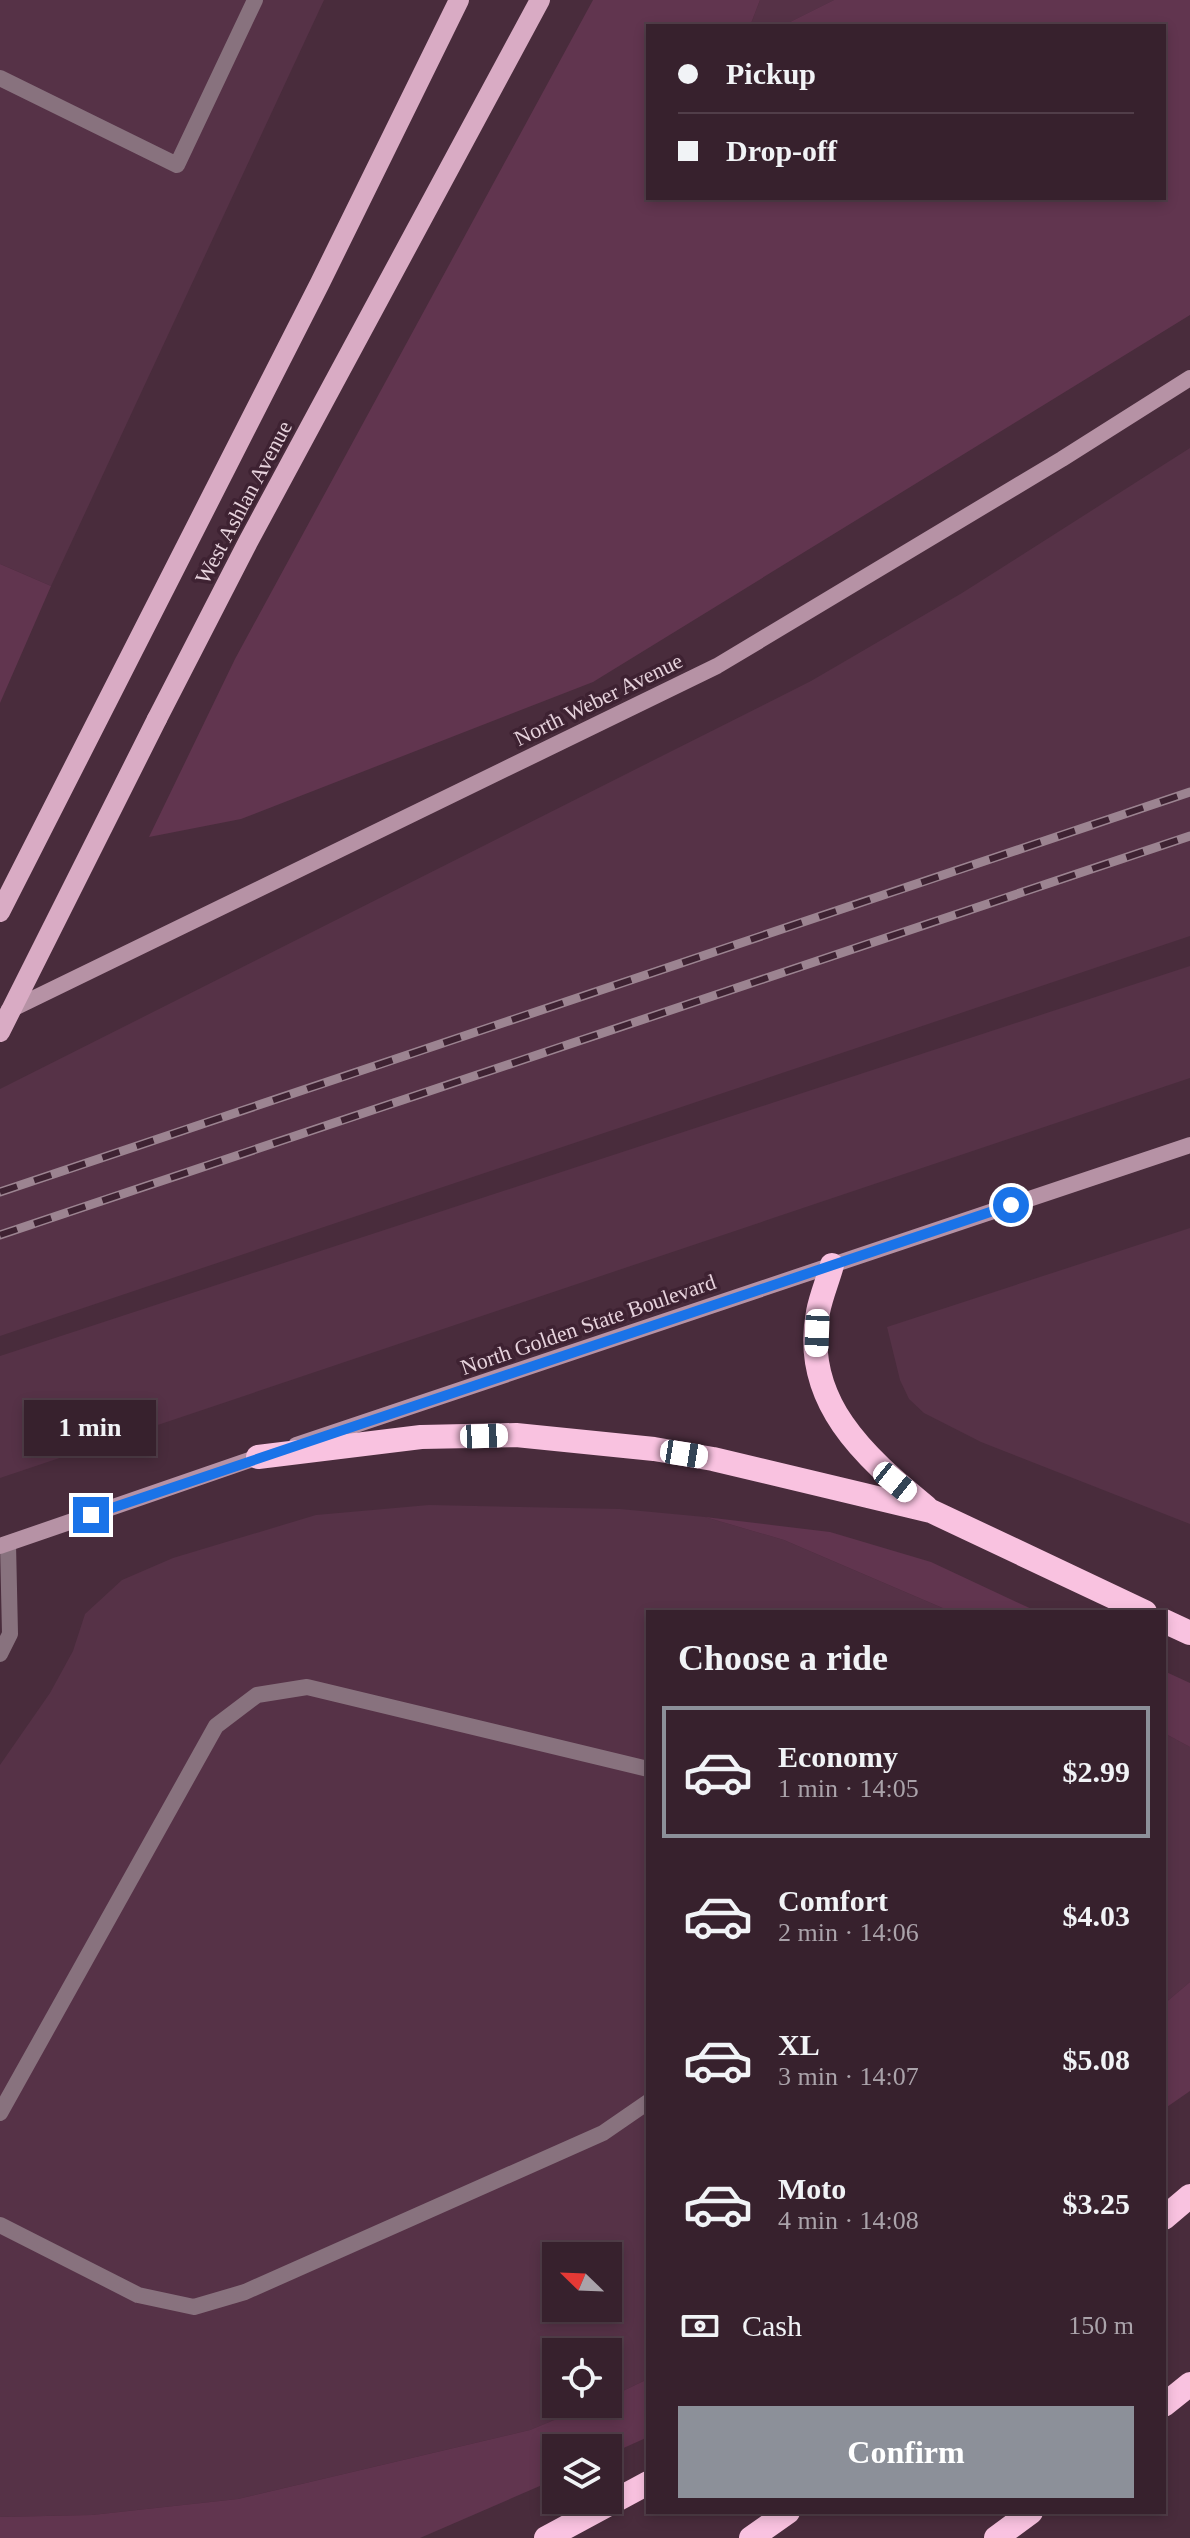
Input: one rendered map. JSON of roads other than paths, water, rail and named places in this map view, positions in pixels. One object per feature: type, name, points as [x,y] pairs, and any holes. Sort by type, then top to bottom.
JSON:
[{"type":"highway","points":[[832,1265],[818,1314],[816,1352],[824,1392],[849,1435],[877,1467],[931,1511]]},
{"type":"highway","points":[[258,1457],[421,1437],[516,1435],[608,1443],[713,1459],[931,1511],[1141,1610]]},
{"type":"highway","points":[[1166,1622],[1190,1633]]},
{"type":"highway","points":[[1166,2204],[1189,2197]]},
{"type":"highway","points":[[1166,2216],[1189,2197]]},
{"type":"highway","points":[[1166,2403],[1190,2384]]},
{"type":"highway","points":[[546,2538],[646,2484]]},
{"type":"highway","points":[[751,2538],[785,2514]]},
{"type":"highway","points":[[996,2538],[1028,2514]]},
{"type":"main road","name":"West Ashlan Avenue","points":[[0,912],[313,297],[459,0]]},
{"type":"main road","name":"West Ashlan Avenue","points":[[0,1032],[248,542],[540,0]]},
{"type":"main road","name":"North Weber Avenue","points":[[0,1015],[717,666],[1062,459],[1190,378]]},
{"type":"main road","name":"North Golden State Boulevard","points":[[4,1545],[1190,1145]]},
{"type":"lane","points":[[0,78],[177,165],[255,0]]},
{"type":"lane","points":[[0,1654],[10,1634],[4,1545]]},
{"type":"lane","points":[[0,2113],[216,1726],[257,1695],[307,1687],[646,1769]]},
{"type":"lane","points":[[0,2225],[138,2295],[194,2307],[245,2292],[603,2133],[646,2103]]},
{"type":"railway","points":[[0,1192],[1190,792]]},
{"type":"railway","points":[[0,1235],[1190,836]]}]
